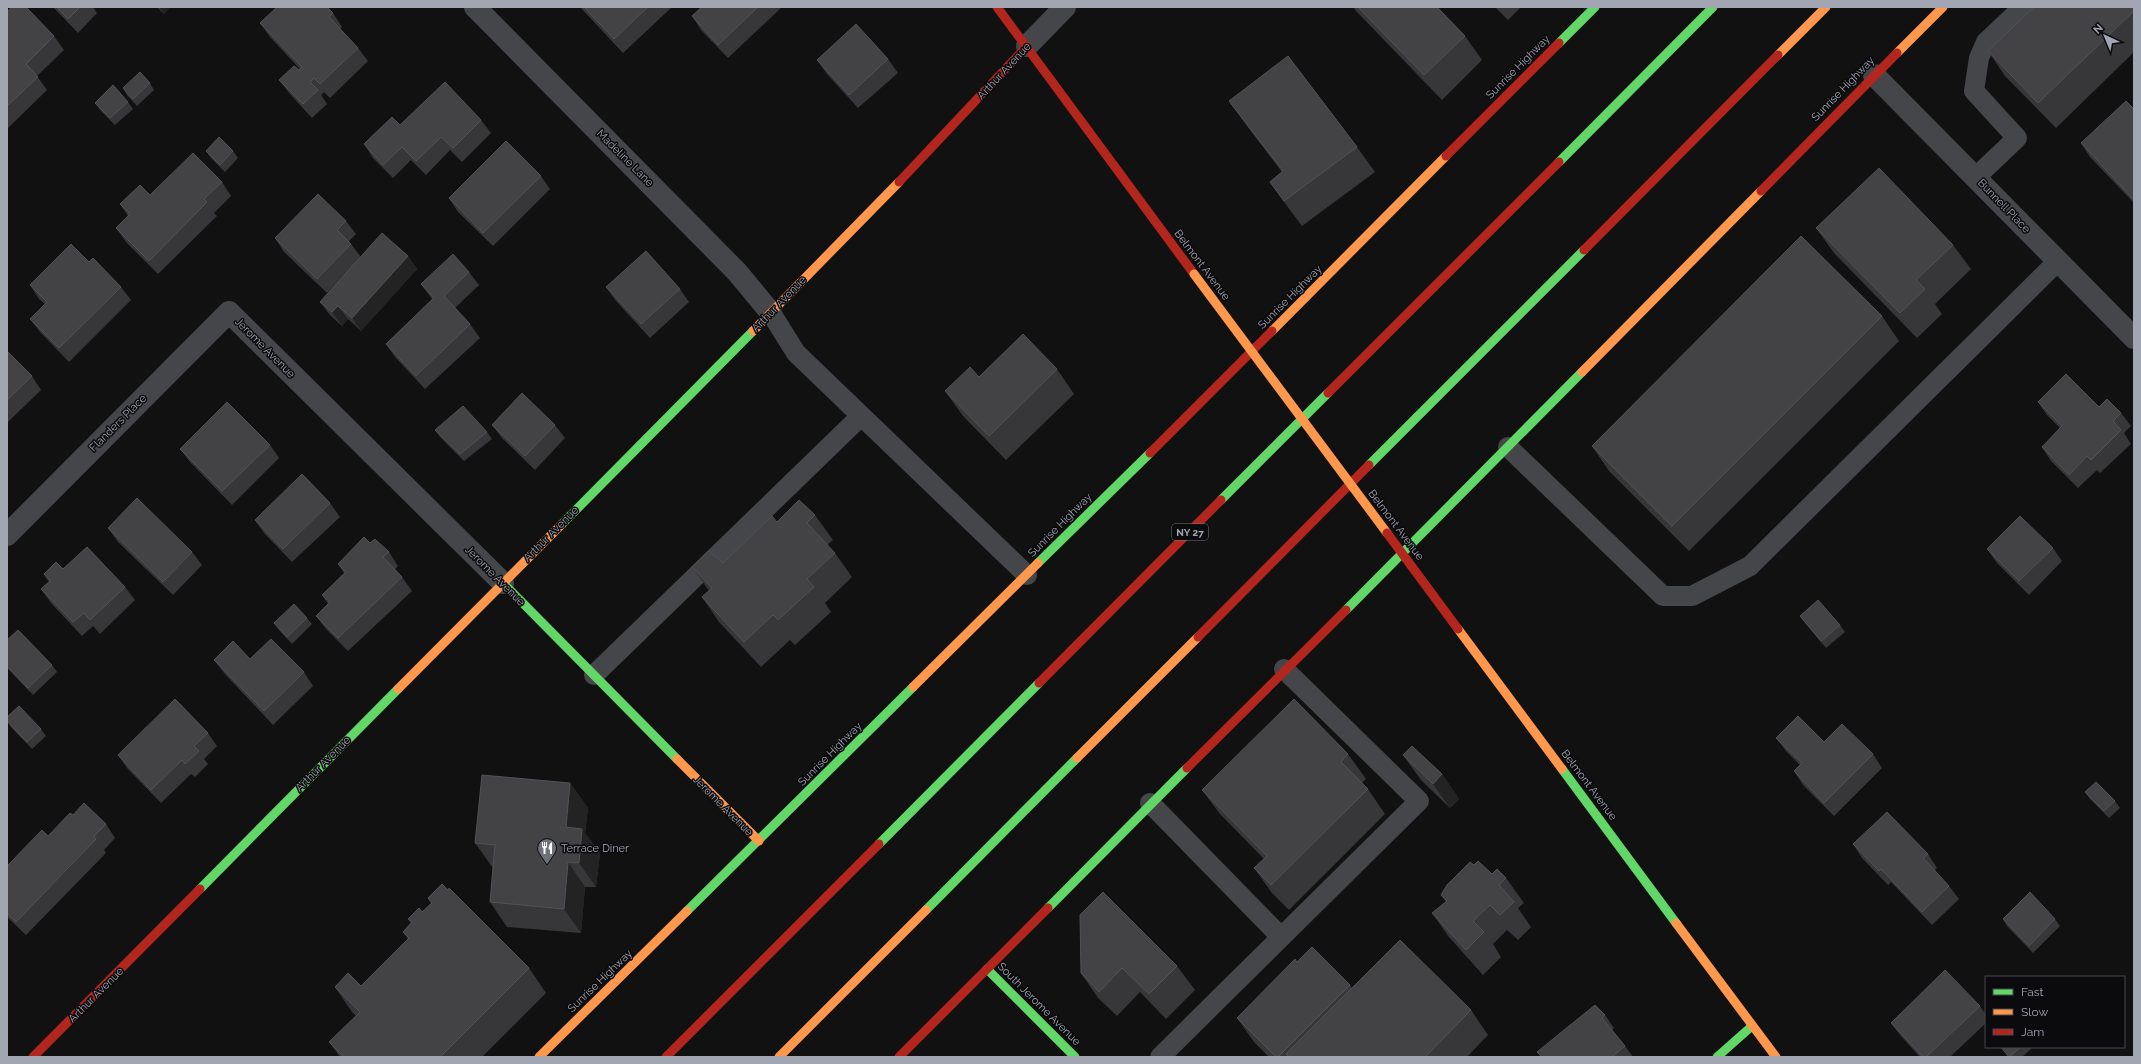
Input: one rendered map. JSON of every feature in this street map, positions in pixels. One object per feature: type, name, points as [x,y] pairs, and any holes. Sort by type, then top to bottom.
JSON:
[{"type":"main road","name":"Belmont Avenue","points":[[997,7],[1776,1057]]},
{"type":"main road","name":"Sunrise Highway","points":[[539,1057],[759,842],[1027,576],[1595,7]]},
{"type":"main road","name":"NY 27","points":[[666,1057],[1713,7]]},
{"type":"main road","points":[[779,1057],[1826,7]]},
{"type":"main road","name":"Sunrise Highway","points":[[898,1057],[1284,669],[1508,447],[1874,75],[1943,7]]},
{"type":"main road","name":"Arthur Avenue","points":[[33,1057],[771,313],[954,125],[1027,46]]},
{"type":"main road","name":"Jerome Avenue","points":[[503,583],[759,842]]},
{"type":"main road","name":"South Jerome Avenue","points":[[987,969],[1075,1057]]},
{"type":"main road","points":[[1717,1057],[1752,1026]]},
{"type":"street","name":"Madeline Lane","points":[[475,7],[737,272],[771,313]]},
{"type":"street","name":"Arthur Avenue","points":[[1027,46],[1065,7]]},
{"type":"street","name":"Bunnell Place","points":[[1874,75],[2134,338]]},
{"type":"street","name":"Flanders Place","points":[[7,535],[229,312]]},
{"type":"street","name":"Jerome Avenue","points":[[229,312],[503,583]]},
{"type":"lane","points":[[1976,177],[2017,138],[1974,91],[1979,58],[1986,42],[2023,7]]},
{"type":"lane","points":[[1508,447],[1663,596],[1692,596],[1750,566],[2058,261]]},
{"type":"lane","points":[[771,313],[796,354],[1027,576]]},
{"type":"lane","points":[[594,676],[860,416]]},
{"type":"lane","points":[[1160,1057],[1419,801],[1284,669]]},
{"type":"lane","points":[[1150,803],[1281,937]]},
{"type":"building","points":[[12,7],[26,7],[54,36],[26,64],[38,77],[7,106],[7,12]]},
{"type":"building","points":[[57,7],[80,7],[68,19]]},
{"type":"building","points":[[277,7],[327,7],[333,13],[329,17],[358,48],[320,84],[314,78],[310,82],[318,90],[303,104],[279,80],[294,66],[299,70],[302,67],[260,23]]},
{"type":"building","points":[[584,7],[648,7],[614,39]]},
{"type":"building","points":[[702,7],[758,7],[718,45],[692,16]]},
{"type":"building","points":[[1358,7],[1437,7],[1465,36],[1424,75]]},
{"type":"building","points":[[2034,7],[2134,7],[2134,11],[2038,103],[1988,51]]},
{"type":"building","points":[[856,24],[888,59],[849,95],[817,60]]},
{"type":"building","points":[[1288,56],[1357,147],[1284,201],[1270,182],[1283,171],[1229,101]]},
{"type":"building","points":[[140,72],[150,83],[133,99],[123,88]]},
{"type":"building","points":[[445,82],[481,120],[453,148],[441,137],[416,161],[402,147],[383,165],[364,144],[392,117],[400,125]]},
{"type":"building","points":[[113,85],[128,102],[110,118],[95,103]]},
{"type":"building","points":[[2126,101],[2134,109],[2134,200],[2081,143]]},
{"type":"building","points":[[219,137],[233,151],[220,165],[206,151]]},
{"type":"building","points":[[506,141],[541,176],[483,233],[449,198]]},
{"type":"building","points":[[193,153],[222,182],[204,199],[207,202],[149,261],[116,228],[130,214],[120,204],[140,185],[150,195]]},
{"type":"building","points":[[1879,168],[1953,245],[1916,280],[1925,289],[1900,313],[1816,228]]},
{"type":"building","points":[[318,194],[346,221],[337,230],[351,244],[317,279],[275,238]]},
{"type":"building","points":[[382,233],[408,256],[352,318],[338,306],[332,312],[320,302]]},
{"type":"building","points":[[1801,236],[1882,316],[1672,526],[1592,446]]},
{"type":"building","points":[[71,244],[89,262],[93,258],[121,287],[59,348],[30,319],[47,302],[30,285]]},
{"type":"building","points":[[646,251],[680,289],[641,324],[606,287]]},
{"type":"building","points":[[453,254],[469,272],[444,296],[470,324],[416,376],[386,344],[434,298],[421,284]]},
{"type":"building","points":[[1023,334],[1057,369],[989,436],[945,391],[970,367],[979,377]]},
{"type":"building","points":[[7,351],[32,376],[7,400]]},
{"type":"building","points":[[2066,374],[2099,407],[2107,399],[2121,413],[2113,421],[2121,430],[2091,460],[2087,456],[2069,475],[2042,447],[2062,426],[2038,402]]},
{"type":"building","points":[[522,393],[555,425],[525,456],[492,425]]},
{"type":"building","points":[[227,402],[270,445],[222,491],[180,449]]},
{"type":"building","points":[[463,406],[487,432],[460,454],[435,430]]},
{"type":"building","points":[[302,474],[330,503],[283,549],[255,520]]},
{"type":"building","points":[[137,498],[192,552],[163,582],[108,528]]},
{"type":"building","points":[[799,500],[815,515],[807,523],[835,553],[807,579],[814,587],[778,620],[773,615],[744,642],[702,597],[712,588],[692,567],[709,551],[723,563],[772,516],[777,522]]},
{"type":"building","points":[[2020,516],[2053,548],[2019,581],[1987,549]]},
{"type":"building","points":[[364,537],[370,543],[375,539],[389,552],[383,557],[402,577],[338,638],[316,616],[330,602],[322,595],[346,572],[338,564]]},
{"type":"building","points":[[87,547],[125,587],[90,620],[84,613],[73,622],[41,589],[50,581],[44,574],[56,562],[63,569]]},
{"type":"building","points":[[1818,600],[1840,625],[1821,641],[1800,616]]},
{"type":"building","points":[[294,604],[307,618],[287,637],[274,623]]},
{"type":"building","points":[[18,630],[52,665],[28,688],[7,666],[7,640]]},
{"type":"building","points":[[271,639],[304,672],[264,711],[214,660],[233,641],[250,659]]},
{"type":"building","points":[[175,699],[208,733],[194,746],[199,751],[185,764],[182,760],[151,790],[118,755]]},
{"type":"building","points":[[1294,699],[1348,754],[1341,762],[1368,789],[1271,885],[1254,868],[1267,856],[1202,790]]},
{"type":"building","points":[[19,706],[41,729],[27,742],[7,721],[7,717]]},
{"type":"building","points":[[1798,716],[1824,742],[1842,724],[1873,754],[1824,803],[1794,771],[1802,763],[1776,738]]},
{"type":"building","points":[[1412,746],[1442,774],[1433,784],[1403,755]]},
{"type":"building","points":[[482,775],[570,783],[566,827],[582,829],[579,863],[568,862],[564,909],[490,902],[495,845],[475,843]]},
{"type":"building","points":[[2096,782],[2115,801],[2104,811],[2085,792]]},
{"type":"building","points":[[84,803],[106,824],[94,836],[96,839],[16,922],[7,913],[7,866],[42,830],[48,836],[70,813],[73,815]]},
{"type":"building","points":[[1887,812],[1928,854],[1923,858],[1949,886],[1922,912],[1881,869],[1879,871],[1853,844]]},
{"type":"building","points":[[1478,861],[1492,874],[1497,869],[1506,878],[1499,885],[1514,902],[1500,915],[1490,905],[1473,921],[1484,932],[1466,950],[1432,913],[1447,901],[1441,895],[1447,885],[1470,862],[1474,865]]},
{"type":"building","points":[[442,884],[448,890],[449,888],[529,968],[440,1057],[342,1057],[343,1056],[329,1042],[360,1012],[335,987],[348,973],[361,986],[409,938],[403,932],[412,922],[408,919],[419,908],[422,912],[432,903],[428,898]]},
{"type":"building","points":[[1103,892],[1177,966],[1149,994],[1122,968],[1099,992],[1081,973],[1080,915]]},
{"type":"building","points":[[2030,892],[2055,919],[2029,946],[2003,919]]},
{"type":"building","points":[[1400,940],[1471,1010],[1425,1057],[1289,1057],[1286,1054]]},
{"type":"building","points":[[1312,947],[1350,985],[1278,1057],[1276,1057],[1237,1018],[1295,959],[1297,962]]},
{"type":"building","points":[[1945,970],[1980,1006],[1926,1057],[1923,1057],[1891,1023]]},
{"type":"building","points":[[1595,1005],[1605,1015],[1602,1018],[1625,1046],[1612,1057],[1542,1057],[1537,1052]]},
{"type":"building","points":[[2002,1048],[2020,1048],[2009,1057]]},
{"type":"traffic: fast","points":[[1559,43],[1595,7]]},
{"type":"traffic: fast","points":[[1559,162],[1713,7]]},
{"type":"traffic: fast","points":[[1369,465],[1584,250]]},
{"type":"traffic: fast","points":[[562,524],[753,331]]},
{"type":"traffic: fast","points":[[1346,610],[1582,372]]},
{"type":"traffic: fast","points":[[1221,500],[1328,393]]},
{"type":"traffic: fast","points":[[1038,563],[1150,453]]},
{"type":"traffic: fast","points":[[503,583],[677,759]]},
{"type":"traffic: fast","points":[[879,844],[1039,683]]},
{"type":"traffic: fast","points":[[687,911],[913,687]]},
{"type":"traffic: fast","points":[[200,889],[398,689]]},
{"type":"traffic: fast","points":[[926,910],[1077,758]]},
{"type":"traffic: fast","points":[[1048,908],[1187,768]]},
{"type":"traffic: fast","points":[[1562,769],[1676,923]]},
{"type":"traffic: fast","points":[[987,969],[1075,1057]]},
{"type":"traffic: fast","points":[[1717,1057],[1752,1026]]},
{"type":"traffic: slow","points":[[1778,55],[1826,7]]},
{"type":"traffic: slow","points":[[1897,53],[1943,7]]},
{"type":"traffic: slow","points":[[1272,331],[1446,156]]},
{"type":"traffic: slow","points":[[753,331],[899,182]]},
{"type":"traffic: slow","points":[[1582,372],[1761,191]]},
{"type":"traffic: slow","points":[[1194,274],[1387,533]]},
{"type":"traffic: slow","points":[[398,689],[562,524]]},
{"type":"traffic: slow","points":[[913,687],[1038,563]]},
{"type":"traffic: slow","points":[[1458,629],[1562,769]]},
{"type":"traffic: slow","points":[[1077,758],[1198,637]]},
{"type":"traffic: slow","points":[[677,759],[759,841]]},
{"type":"traffic: slow","points":[[779,1057],[926,910]]},
{"type":"traffic: slow","points":[[539,1057],[687,911]]},
{"type":"traffic: slow","points":[[1676,923],[1776,1057]]},
{"type":"traffic: jam","points":[[997,7],[1194,274]]},
{"type":"traffic: jam","points":[[1446,156],[1559,43]]},
{"type":"traffic: jam","points":[[899,182],[1027,46]]},
{"type":"traffic: jam","points":[[1761,191],[1897,53]]},
{"type":"traffic: jam","points":[[1584,250],[1778,55]]},
{"type":"traffic: jam","points":[[1328,393],[1559,162]]},
{"type":"traffic: jam","points":[[1150,453],[1272,331]]},
{"type":"traffic: jam","points":[[1198,637],[1369,465]]},
{"type":"traffic: jam","points":[[1039,683],[1221,500]]},
{"type":"traffic: jam","points":[[1387,533],[1458,629]]},
{"type":"traffic: jam","points":[[1187,768],[1346,610]]},
{"type":"traffic: jam","points":[[666,1057],[879,844]]},
{"type":"traffic: jam","points":[[33,1057],[200,889]]},
{"type":"traffic: jam","points":[[899,1057],[1048,908]]},
{"type":"place","name":"Terrace Diner","points":[[547,865]]}]
